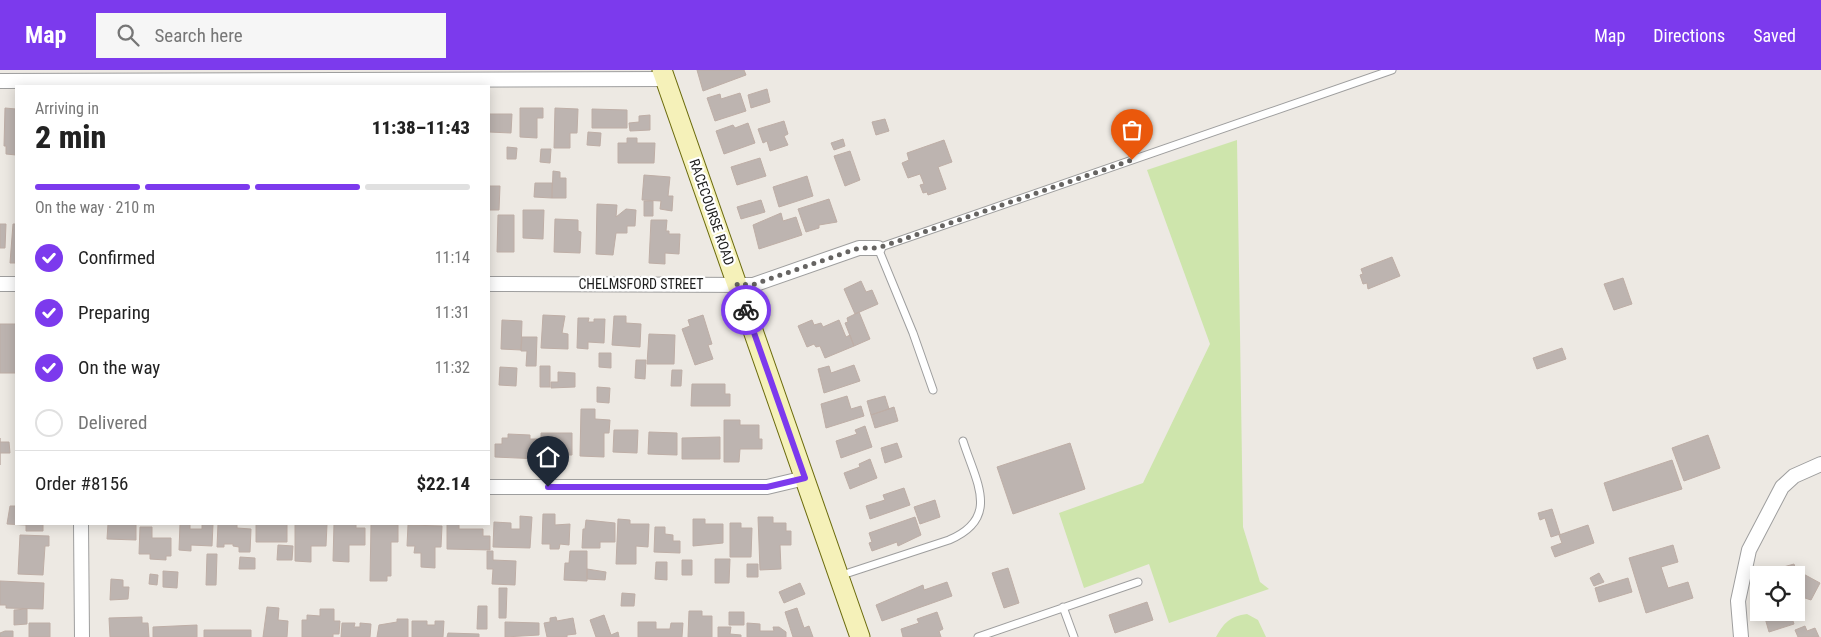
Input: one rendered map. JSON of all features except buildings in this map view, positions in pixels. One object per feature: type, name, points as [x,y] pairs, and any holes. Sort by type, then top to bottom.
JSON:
[{"type":"street","points":[[0,82],[664,75]]},
{"type":"street","name":"RACECOURSE ROAD","points":[[664,75],[860,637]]},
{"type":"street","name":"CHELMSFORD STREET","points":[[490,284],[752,285],[859,248],[878,248]]},
{"type":"street","points":[[0,284],[15,284]]},
{"type":"street","points":[[1741,637],[1738,601],[1749,550],[1782,487],[1794,476],[1821,464]]},
{"type":"street","points":[[490,487],[767,487],[805,478]]},
{"type":"street","points":[[81,525],[82,637]]},
{"type":"lane","points":[[933,390],[913,333],[878,248],[1392,70]]},
{"type":"lane","points":[[839,576],[949,540],[960,535],[974,524],[980,514],[982,501],[963,441]]},
{"type":"lane","points":[[978,637],[1138,582]]},
{"type":"lane","points":[[1063,607],[1074,637]]},
{"type":"green space","points":[[1237,140],[1243,527],[1260,582],[1269,589],[1169,623],[1149,564],[1084,588],[1059,513],[1143,483],[1210,344],[1147,170]]},
{"type":"green space","points":[[1247,614],[1258,620],[1266,637],[1216,637],[1232,618]]},
{"type":"way so far","points":[[746,310],[737,284],[752,285],[859,248],[878,248],[1132,160]]},
{"type":"route","points":[[548,487],[767,487],[805,478],[746,310]]}]
